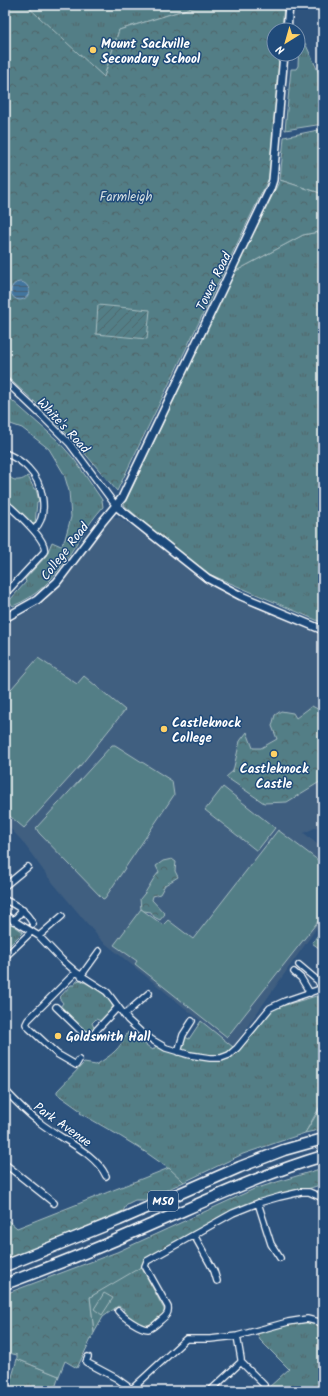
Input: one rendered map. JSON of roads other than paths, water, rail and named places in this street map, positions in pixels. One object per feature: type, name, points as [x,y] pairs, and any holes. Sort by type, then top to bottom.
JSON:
[{"type":"highway","name":"M50","points":[[5,1266],[119,1220],[240,1167],[284,1150],[323,1139]]},
{"type":"highway","name":"M50","points":[[5,1284],[128,1235],[242,1184],[290,1166],[323,1156]]},
{"type":"street","points":[[288,22],[289,5]]},
{"type":"street","name":"Tower Road","points":[[116,506],[122,498],[270,189],[273,180],[283,62]]},
{"type":"street","name":"White's Road","points":[[5,381],[70,444],[116,506]]},
{"type":"street","points":[[5,453],[23,463],[30,469],[37,480],[43,503],[39,526],[34,530]]},
{"type":"street","points":[[5,594],[44,552],[45,549],[45,546],[34,530],[6,505]]},
{"type":"street","points":[[116,506],[207,578],[262,605],[323,630]]},
{"type":"street","name":"College Road","points":[[5,618],[37,600],[57,582],[116,506]]},
{"type":"street","points":[[5,886],[28,867]]},
{"type":"street","points":[[5,900],[23,910],[33,924]]},
{"type":"street","points":[[13,921],[23,910]]},
{"type":"street","points":[[5,915],[39,936],[76,972],[107,992],[124,1015],[154,1042],[178,1052],[210,1058],[221,1058],[229,1055],[237,1048],[266,1012],[274,1006],[323,989],[318,981],[299,965]]},
{"type":"street","points":[[39,936],[62,916]]},
{"type":"street","points":[[5,956],[31,932]]},
{"type":"street","points":[[81,976],[99,951]]},
{"type":"street","points":[[76,972],[28,1020],[26,1024],[57,1054],[76,1065],[79,1060]]},
{"type":"street","points":[[294,972],[301,978],[310,993]]},
{"type":"street","points":[[124,1015],[149,993]]},
{"type":"street","points":[[56,1007],[88,1036],[93,1034],[118,1007]]},
{"type":"street","points":[[178,1052],[183,1035],[192,1021]]},
{"type":"street","name":"Park Avenue","points":[[5,1090],[40,1123],[99,1164],[106,1176]]},
{"type":"street","points":[[5,1164],[54,1203]]},
{"type":"street","points":[[118,1311],[129,1320],[145,1328],[151,1328],[168,1312],[168,1307],[145,1264],[160,1252],[233,1213],[258,1203],[301,1192],[309,1192],[323,1198]]},
{"type":"street","points":[[258,1203],[271,1244],[280,1258]]},
{"type":"street","points":[[194,1235],[214,1271],[217,1281]]},
{"type":"street","points":[[88,1357],[86,1362],[116,1378],[133,1390],[186,1339],[210,1339],[237,1336],[307,1319],[323,1323]]},
{"type":"street","points":[[210,1391],[240,1362],[241,1359],[237,1336]]},
{"type":"street","points":[[240,1362],[264,1385]]},
{"type":"place","name":"Mount Sackville Secondary School","points":[[93,50]]},
{"type":"place","name":"Castleknock College","points":[[164,729]]},
{"type":"place","name":"Castleknock Castle","points":[[274,754]]},
{"type":"place","name":"Goldsmith Hall","points":[[58,1036]]},
{"type":"park label","name":"Farmleigh","points":[[126,196]]}]
